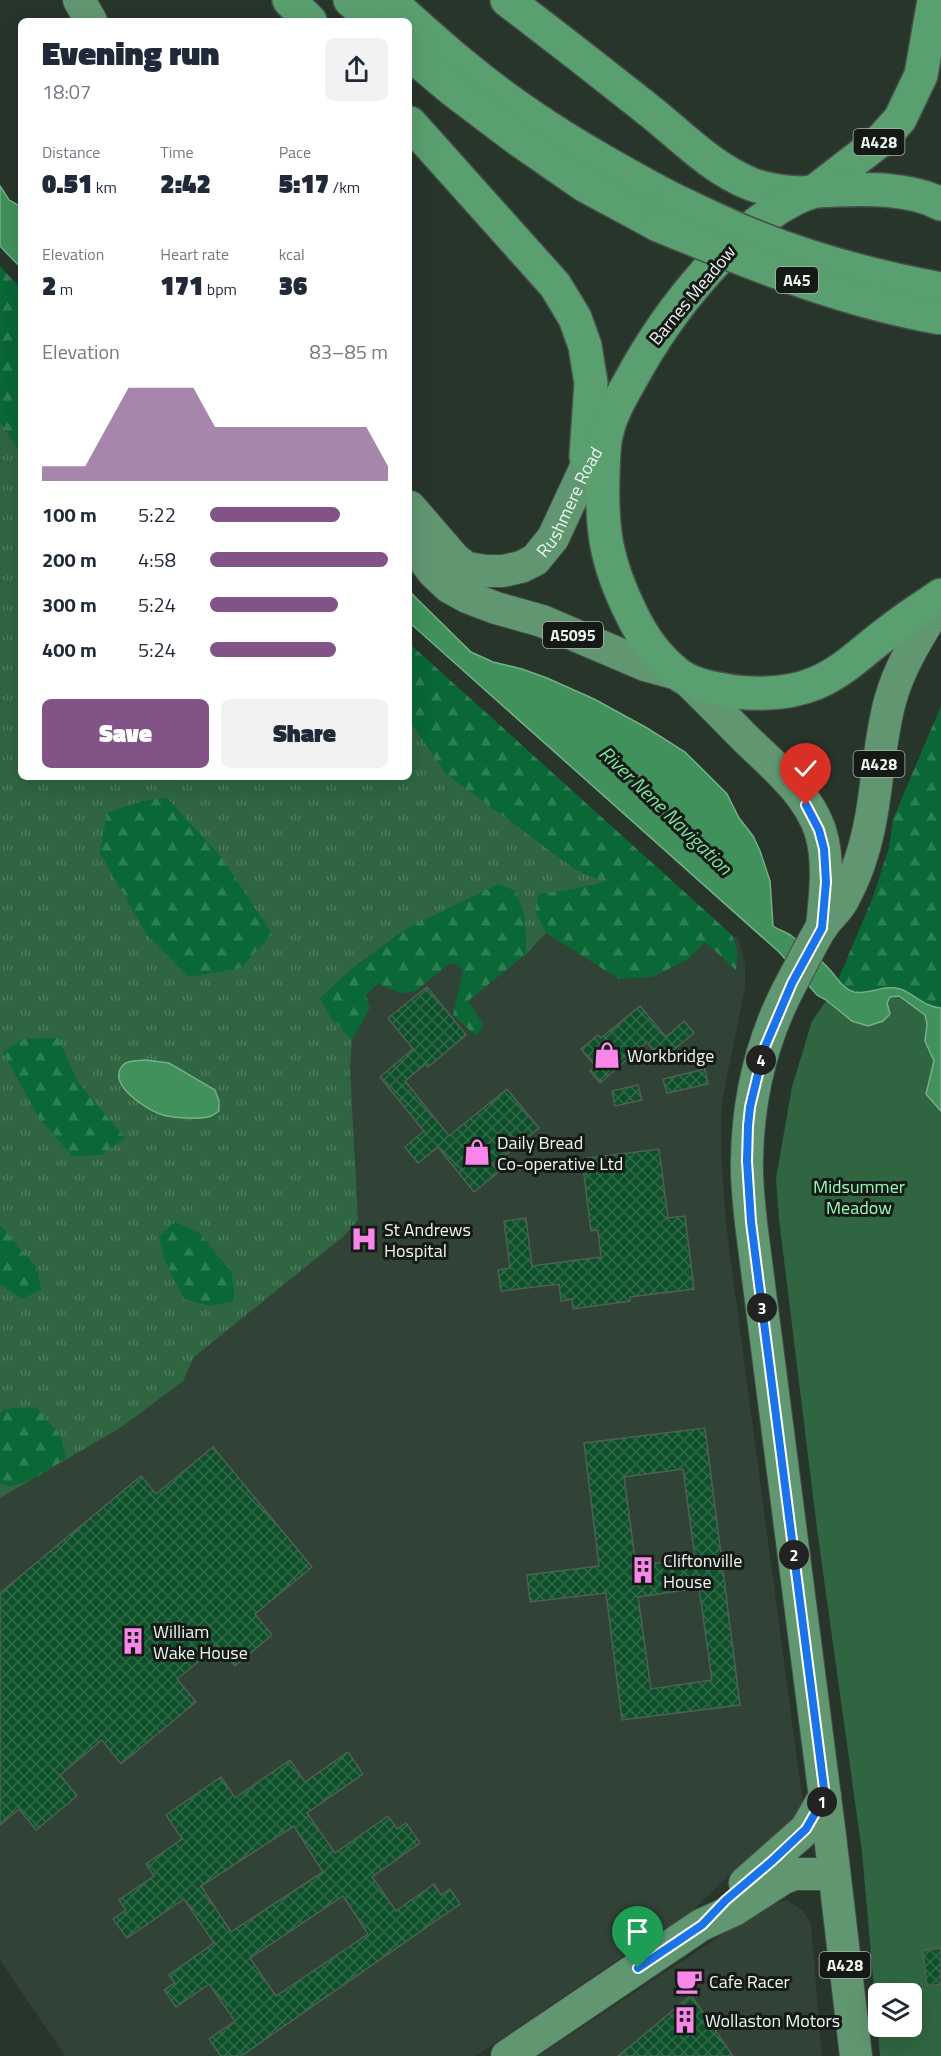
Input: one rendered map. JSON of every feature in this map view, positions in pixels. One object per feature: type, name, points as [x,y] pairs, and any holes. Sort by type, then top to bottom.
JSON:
[{"type":"highway","points":[[289,0],[307,18]]},
{"type":"highway","points":[[350,0],[371,18]]},
{"type":"highway","name":"A45","points":[[389,0],[409,18]]},
{"type":"highway","points":[[507,0],[576,52],[722,170],[750,184],[768,189],[789,193],[812,192]]},
{"type":"highway","name":"A428","points":[[812,192],[881,140],[900,119],[921,75],[933,3]]},
{"type":"highway","name":"A428","points":[[933,3],[941,48]]},
{"type":"highway","name":"A45","points":[[412,21],[435,42],[532,117],[608,165],[665,212],[756,265],[834,293],[941,318]]},
{"type":"highway","name":"A45","points":[[412,56],[519,140],[584,185],[665,212],[752,235],[871,275],[941,289]]},
{"type":"highway","points":[[412,125],[555,285],[575,318],[585,346],[591,383],[582,522],[590,574],[600,597],[616,616],[644,640]]},
{"type":"highway","name":"Barnes Meadow","points":[[941,204],[921,196],[902,193],[857,190],[812,192],[754,225],[727,250],[681,302],[648,348],[606,432],[603,497],[607,550],[612,571],[644,640],[682,676],[700,685],[760,695],[786,693],[816,683],[841,669],[891,629],[941,595]]},
{"type":"main road","points":[[79,0],[89,18]]},
{"type":"main road","name":"Rushmere Road","points":[[412,509],[454,559],[476,571],[503,571],[521,567],[535,560],[553,538],[585,469],[606,432]]},
{"type":"main road","name":"A5095","points":[[412,544],[433,572],[449,587],[467,597],[542,621],[645,665],[682,676]]},
{"type":"main road","name":"A428","points":[[856,2056],[751,1222],[747,1161],[750,1107],[764,1049],[792,983],[818,935],[843,901],[861,858],[874,803],[882,738],[890,700],[905,659],[941,600]]},
{"type":"main road","name":"A428","points":[[682,676],[791,783],[806,805],[819,830],[824,849],[826,882],[818,935]]},
{"type":"main road","points":[[702,1925],[726,1900],[806,1829],[825,1796]]},
{"type":"main road","points":[[507,2056],[702,1925],[734,1910],[782,1879],[794,1874],[834,1874]]},
{"type":"shaded area","name":"St Andrews Hospital","points":[[0,422],[18,449],[18,780],[412,780],[412,724],[446,774],[575,869],[738,938],[745,962],[745,988],[722,1101],[721,1151],[726,1224],[803,1804],[783,1833],[733,1871],[666,1937],[638,1946],[476,2056],[65,2056],[0,1960]]},
{"type":"shaded area","points":[[787,1900],[803,1911],[811,1924],[822,2056],[538,2056],[767,1905]]},
{"type":"green space","points":[[0,266],[18,286],[18,449],[0,422]]},
{"type":"green space","points":[[0,422],[18,449],[18,780],[412,780],[412,724],[447,774],[575,869],[605,882],[579,888],[535,910],[546,933],[526,954],[525,918],[406,929],[354,967],[320,998],[332,1019],[352,1040],[350,1068],[358,1220],[343,1237],[194,1357],[183,1381],[120,1428],[0,1498]]},
{"type":"green space","points":[[412,646],[732,935],[738,952],[736,970],[705,942],[687,960],[652,977],[619,979],[546,933],[535,910],[539,894],[604,882],[575,869],[446,774],[412,724]]},
{"type":"green space","points":[[941,706],[941,1008],[928,1005],[900,989],[886,988],[857,992],[844,987],[838,980],[873,897],[889,847],[893,819]]},
{"type":"green space","points":[[167,798],[221,857],[272,934],[241,968],[188,977],[147,935],[100,853],[107,813],[142,801]]},
{"type":"green space","points":[[498,884],[516,891],[525,918],[526,954],[468,1001],[483,1024],[481,1031],[475,1035],[453,1015],[463,972],[459,965],[450,963],[416,991],[400,993],[378,984],[366,995],[370,1008],[352,1040],[332,1019],[320,998],[354,967],[406,929]]},
{"type":"green space","name":"Midsummer Meadow","points":[[833,991],[849,1001],[897,991],[922,1007],[927,1024],[925,1041],[934,1061],[931,1074],[935,1106],[941,1111],[941,2056],[880,2056],[878,2037],[922,2037],[922,1983],[874,1983],[862,1852],[817,1529],[779,1219],[776,1178],[792,1087],[812,1021]]},
{"type":"green space","points":[[58,1038],[78,1082],[125,1138],[102,1155],[72,1156],[39,1118],[3,1052],[23,1039]]},
{"type":"green space","points":[[175,1222],[199,1232],[232,1273],[235,1301],[210,1306],[184,1299],[165,1261],[159,1236]]},
{"type":"green space","points":[[0,1225],[37,1268],[41,1290],[22,1299],[0,1284]]},
{"type":"green space","points":[[36,1407],[61,1437],[66,1458],[33,1479],[10,1487],[0,1483],[0,1414],[4,1409]]},
{"type":"water","points":[[0,186],[9,200],[18,205],[18,265],[0,246]]},
{"type":"water","name":"River Nene Navigation","points":[[412,594],[471,652],[493,662],[547,678],[594,699],[685,752],[727,794],[739,818],[753,836],[770,881],[773,926],[791,935],[808,949],[850,991],[860,993],[900,989],[930,1005],[941,1008],[941,1111],[926,1094],[934,1061],[925,1041],[927,1024],[925,1015],[899,996],[890,997],[887,1003],[890,1014],[883,1021],[868,1026],[852,1021],[817,995],[779,952],[412,625]]},
{"type":"water","points":[[145,1060],[169,1063],[215,1090],[219,1101],[219,1111],[212,1116],[193,1118],[160,1114],[146,1107],[124,1088],[119,1072],[127,1062]]},
{"type":"building","points":[[427,987],[466,1035],[428,1067],[425,1064],[405,1081],[449,1136],[507,1089],[539,1128],[493,1165],[499,1172],[474,1192],[438,1147],[418,1163],[405,1147],[424,1131],[380,1077],[413,1049],[388,1018]]},
{"type":"building","name":"Workbridge","points":[[640,1006],[666,1037],[684,1021],[694,1033],[661,1060],[647,1042],[600,1083],[590,1071],[595,1066],[581,1049],[598,1035],[601,1038]]},
{"type":"building","points":[[705,1069],[708,1084],[667,1093],[663,1079]]},
{"type":"building","points":[[638,1085],[642,1100],[615,1106],[612,1091]]},
{"type":"building","points":[[659,1149],[668,1218],[685,1216],[694,1289],[630,1297],[630,1301],[573,1309],[572,1299],[561,1301],[559,1284],[501,1291],[498,1270],[510,1268],[504,1221],[526,1218],[532,1266],[601,1257],[598,1230],[591,1231],[582,1159]]},
{"type":"building","name":"Cliftonville House","points":[[705,1428],[740,1705],[622,1720],[606,1593],[530,1602],[527,1575],[599,1566],[584,1443]],"holes":[[[683,1469],[695,1558],[636,1566],[624,1477]],[[699,1588],[712,1680],[651,1689],[638,1597]]]},
{"type":"building","name":"William Wake House","points":[[213,1447],[312,1567],[255,1614],[272,1635],[235,1666],[218,1646],[177,1679],[196,1702],[121,1764],[102,1740],[60,1775],[77,1796],[36,1830],[19,1809],[0,1825],[0,1593],[141,1476],[156,1494]]},
{"type":"building","points":[[348,1752],[363,1774],[307,1813],[335,1853],[388,1816],[397,1829],[406,1823],[420,1843],[372,1877],[396,1911],[434,1884],[441,1895],[450,1889],[460,1904],[241,2056],[221,2056],[209,2039],[235,2021],[209,1984],[176,2007],[164,1990],[175,1983],[169,1975],[214,1943],[184,1899],[127,1938],[113,1919],[126,1910],[119,1900],[154,1876],[146,1864],[182,1839],[166,1815],[221,1777],[235,1798],[290,1760],[305,1782]],"holes":[[[294,1826],[323,1872],[231,1932],[201,1886]],[[343,1896],[368,1934],[276,1996],[250,1958]]]},
{"type":"building","points":[[941,1948],[941,1984],[927,1986],[923,1951]]},
{"type":"building","name":"Wollaston Motors","points":[[691,1995],[733,2056],[618,2056],[633,2044]]},
{"type":"place","name":"Workbridge","points":[[607,1055]]},
{"type":"place","name":"Daily Bread Co-operative Ltd","points":[[477,1152]]},
{"type":"place","name":"St Andrews Hospital","points":[[364,1239]]},
{"type":"place","name":"Cliftonville House","points":[[643,1570]]},
{"type":"place","name":"William Wake House","points":[[133,1641]]},
{"type":"place","name":"Cafe Racer","points":[[689,1981]]},
{"type":"place","name":"Wollaston Motors","points":[[685,2020]]},
{"type":"route","points":[[638,1968],[702,1925],[726,1900],[772,1861],[806,1829],[825,1796],[751,1222],[747,1161],[750,1107],[764,1049],[792,983],[822,928],[826,882],[824,849],[819,830],[806,805]]}]
